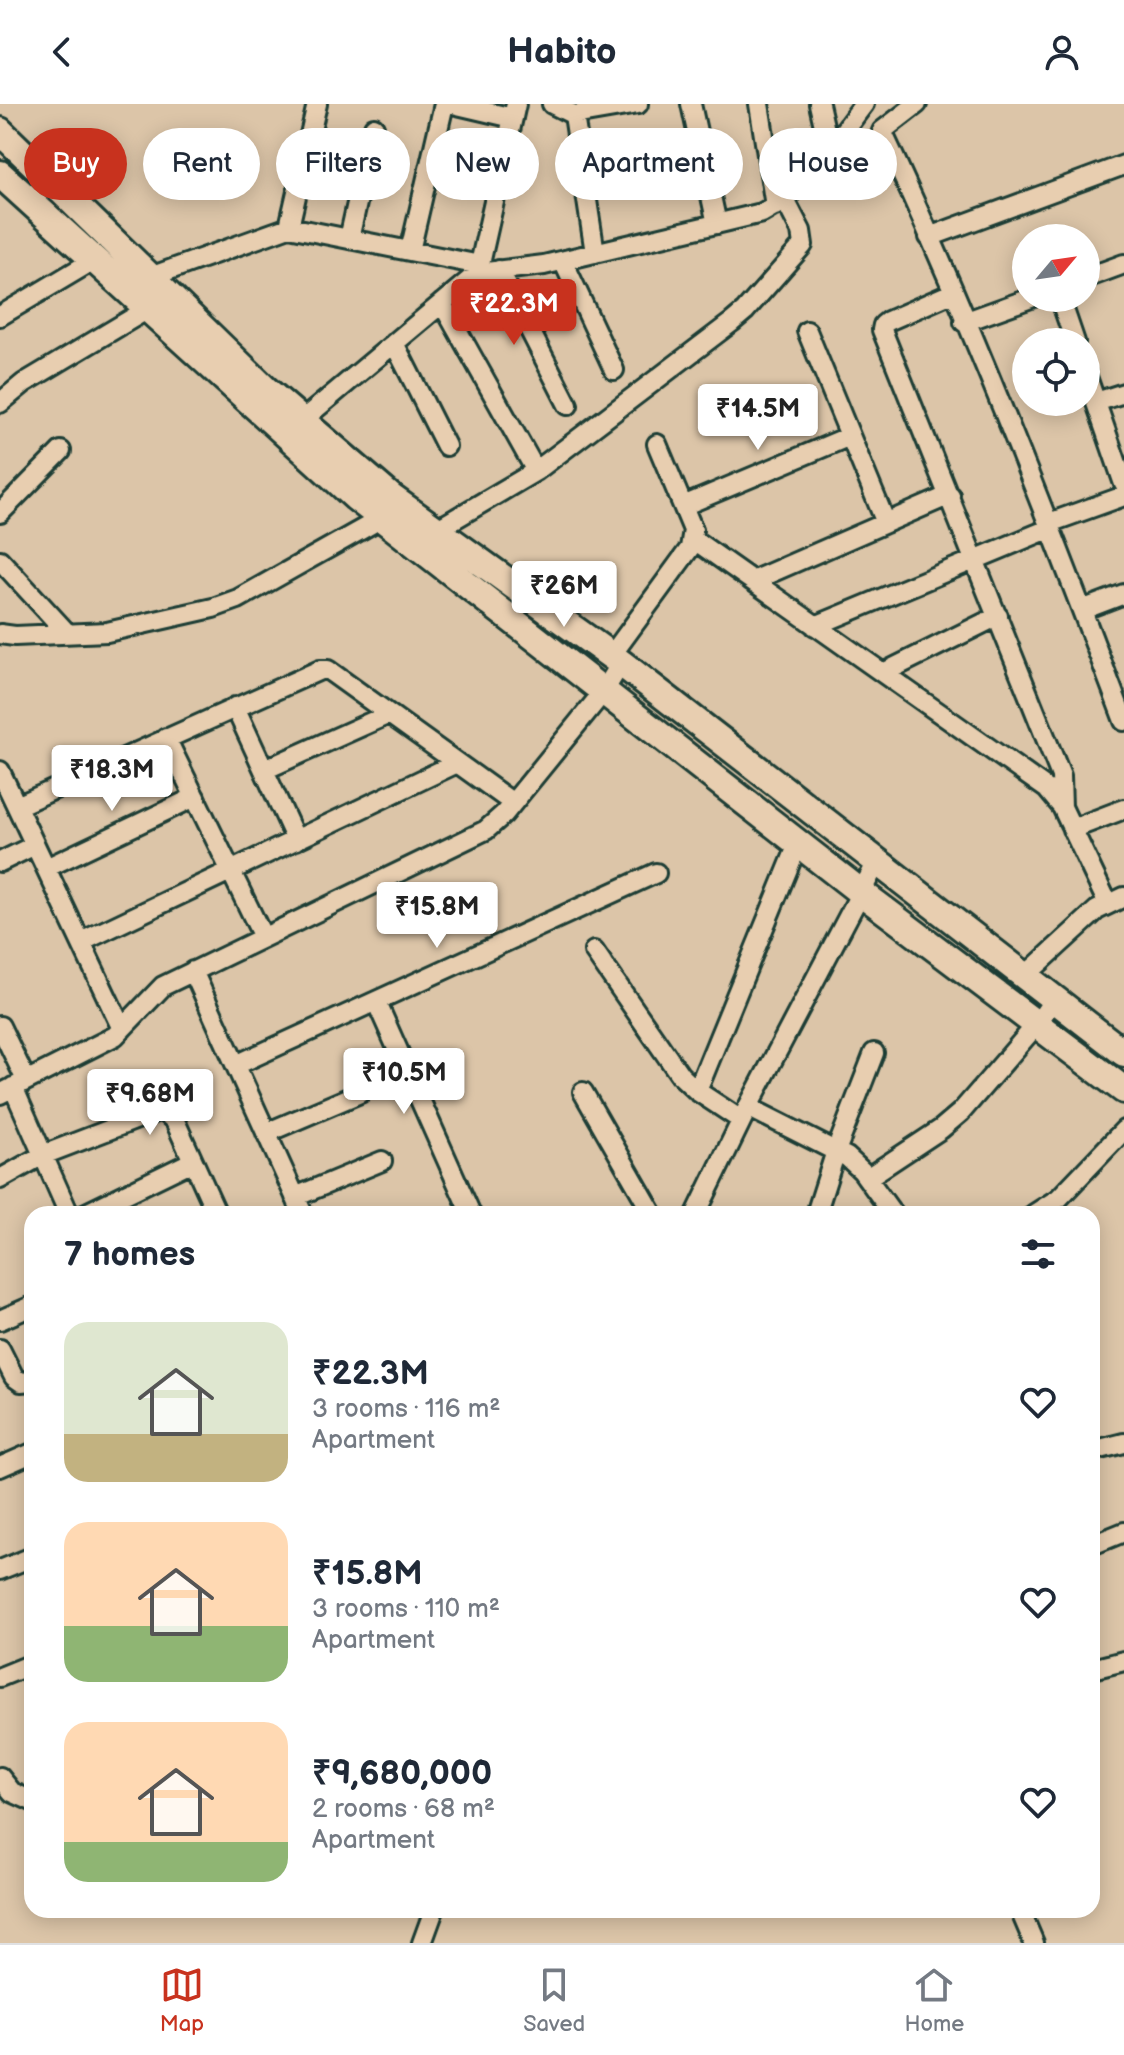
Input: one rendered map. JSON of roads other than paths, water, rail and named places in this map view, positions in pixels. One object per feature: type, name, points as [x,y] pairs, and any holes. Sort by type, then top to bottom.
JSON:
[{"type":"street","points":[[289,227],[317,104]]},
{"type":"street","points":[[294,427],[479,269],[515,111],[455,104],[410,251]]},
{"type":"street","points":[[552,104],[574,115],[638,104]]},
{"type":"street","points":[[691,104],[717,224]]},
{"type":"street","points":[[436,530],[536,471],[745,311],[803,245],[801,231],[780,203],[759,104]]},
{"type":"street","points":[[819,104],[824,128]]},
{"type":"street","points":[[845,128],[864,104]]},
{"type":"street","points":[[917,104],[882,131],[1050,526],[1082,610],[1118,686],[1124,721]]},
{"type":"street","points":[[574,115],[595,253]]},
{"type":"street","points":[[349,239],[374,127]]},
{"type":"street","points":[[0,131],[132,272],[265,389],[355,497],[798,844],[1124,1090]]},
{"type":"street","points":[[929,237],[1121,166],[1124,186]]},
{"type":"street","points":[[4,186],[94,260],[132,272],[289,227],[410,251],[479,269],[499,270],[563,261],[762,213],[783,200]]},
{"type":"street","points":[[0,316],[94,260]]},
{"type":"street","points":[[563,261],[614,370]]},
{"type":"street","points":[[1100,273],[1124,264]]},
{"type":"street","points":[[499,270],[568,405]]},
{"type":"street","points":[[132,272],[148,309],[294,427],[616,660],[1124,1053]]},
{"type":"street","points":[[952,293],[888,321],[882,330],[1061,776],[1062,807]]},
{"type":"street","points":[[442,303],[536,471]]},
{"type":"street","points":[[964,322],[1012,305]]},
{"type":"street","points":[[0,403],[24,383],[148,309]]},
{"type":"street","points":[[807,331],[886,523]]},
{"type":"street","points":[[394,343],[446,446]]},
{"type":"street","points":[[1100,401],[1124,393]]},
{"type":"street","points":[[1100,414],[1124,484]]},
{"type":"street","points":[[683,506],[850,436]]},
{"type":"street","points":[[13,1087],[105,1042],[122,1029],[155,991],[486,830],[513,803],[604,691],[616,660],[690,548],[693,530],[657,444]]},
{"type":"street","points":[[0,513],[61,451]]},
{"type":"street","points":[[752,581],[950,495]]},
{"type":"street","points":[[815,626],[1124,496]]},
{"type":"street","points":[[0,634],[107,632],[213,608],[238,599],[382,518]]},
{"type":"street","points":[[693,539],[1047,789],[1062,807],[1116,901],[1097,910],[1025,976]]},
{"type":"street","points":[[0,560],[68,634]]},
{"type":"street","points":[[1082,610],[1124,594]]},
{"type":"street","points":[[883,673],[998,616]]},
{"type":"street","points":[[17,806],[320,670],[328,670],[513,803]]},
{"type":"street","points":[[235,707],[296,840]]},
{"type":"street","points":[[264,770],[389,714]]},
{"type":"street","points":[[166,738],[263,937]]},
{"type":"street","points":[[81,942],[457,763]]},
{"type":"street","points":[[2,780],[122,1029]]},
{"type":"street","points":[[46,868],[195,797]]},
{"type":"street","points":[[1072,829],[1124,809]]},
{"type":"street","points":[[697,1091],[798,844]]},
{"type":"street","points":[[0,862],[35,845]]},
{"type":"street","points":[[700,1206],[744,1114],[863,894],[878,860]]},
{"type":"street","points":[[236,1065],[656,873]]},
{"type":"street","points":[[594,951],[680,1075],[697,1091],[744,1114],[836,1151],[855,1163],[887,1206]]},
{"type":"street","points":[[193,971],[299,1206],[382,1161]]},
{"type":"street","points":[[867,1178],[941,1129],[961,1112],[1037,1024],[1054,999]]},
{"type":"street","points":[[376,1001],[461,1206]]},
{"type":"street","points":[[0,1026],[13,1087],[65,1206]]},
{"type":"street","points":[[819,1206],[874,1053]]},
{"type":"street","points":[[583,1092],[648,1206]]},
{"type":"street","points":[[266,1133],[360,1093]]},
{"type":"street","points":[[0,1179],[43,1155],[158,1111],[165,1112],[175,1121],[213,1206]]},
{"type":"street","points":[[1046,1206],[1059,1198],[1124,1130]]},
{"type":"street","points":[[100,1206],[193,1161]]},
{"type":"street","points":[[0,1320],[24,1310]]},
{"type":"street","points":[[1,1356],[14,1377],[24,1382]]},
{"type":"street","points":[[1100,1450],[1123,1447]]},
{"type":"street","points":[[0,1467],[24,1456]]},
{"type":"street","points":[[1100,1542],[1124,1532]]},
{"type":"street","points":[[0,1570],[24,1560]]},
{"type":"street","points":[[1100,1667],[1124,1661]]},
{"type":"street","points":[[0,1677],[24,1667]]},
{"type":"street","points":[[0,1777],[12,1792],[24,1797]]},
{"type":"street","points":[[422,1943],[431,1918]]},
{"type":"street","points":[[1023,1918],[1034,1943]]}]
